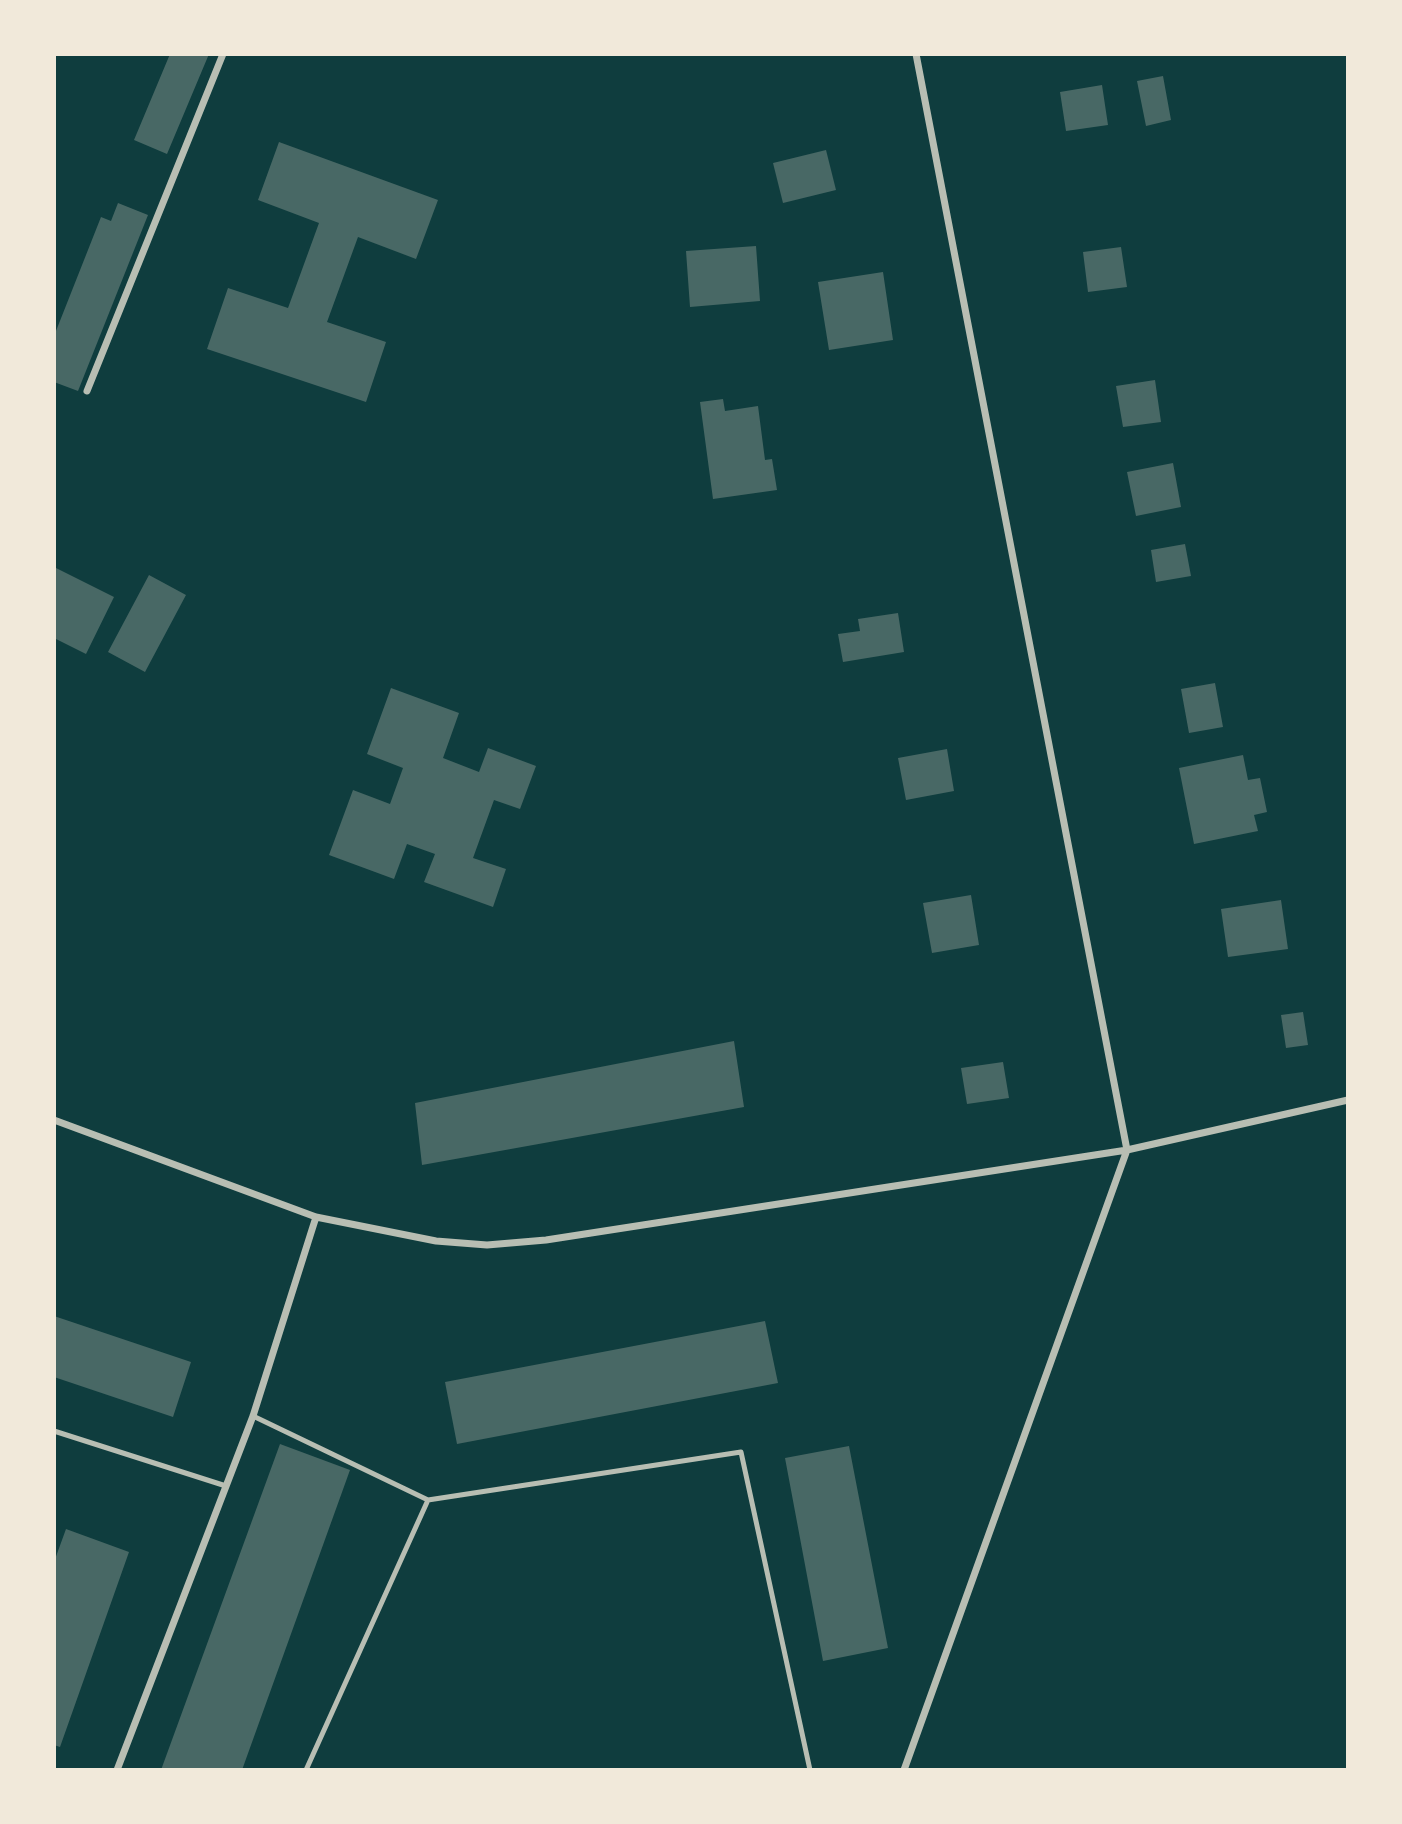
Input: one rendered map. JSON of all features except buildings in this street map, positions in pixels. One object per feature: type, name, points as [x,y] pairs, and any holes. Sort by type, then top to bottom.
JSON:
[{"type":"street","points":[[87,391],[223,54]]},
{"type":"street","points":[[904,1770],[1127,1150],[916,54]]},
{"type":"street","points":[[54,1120],[316,1217],[436,1241],[488,1245],[546,1240],[1127,1150],[1348,1100]]},
{"type":"street","points":[[117,1770],[253,1416],[316,1217]]},
{"type":"lane","points":[[253,1416],[428,1500],[741,1452],[810,1770]]},
{"type":"lane","points":[[54,1431],[226,1486]]},
{"type":"lane","points":[[306,1770],[428,1500]]}]
